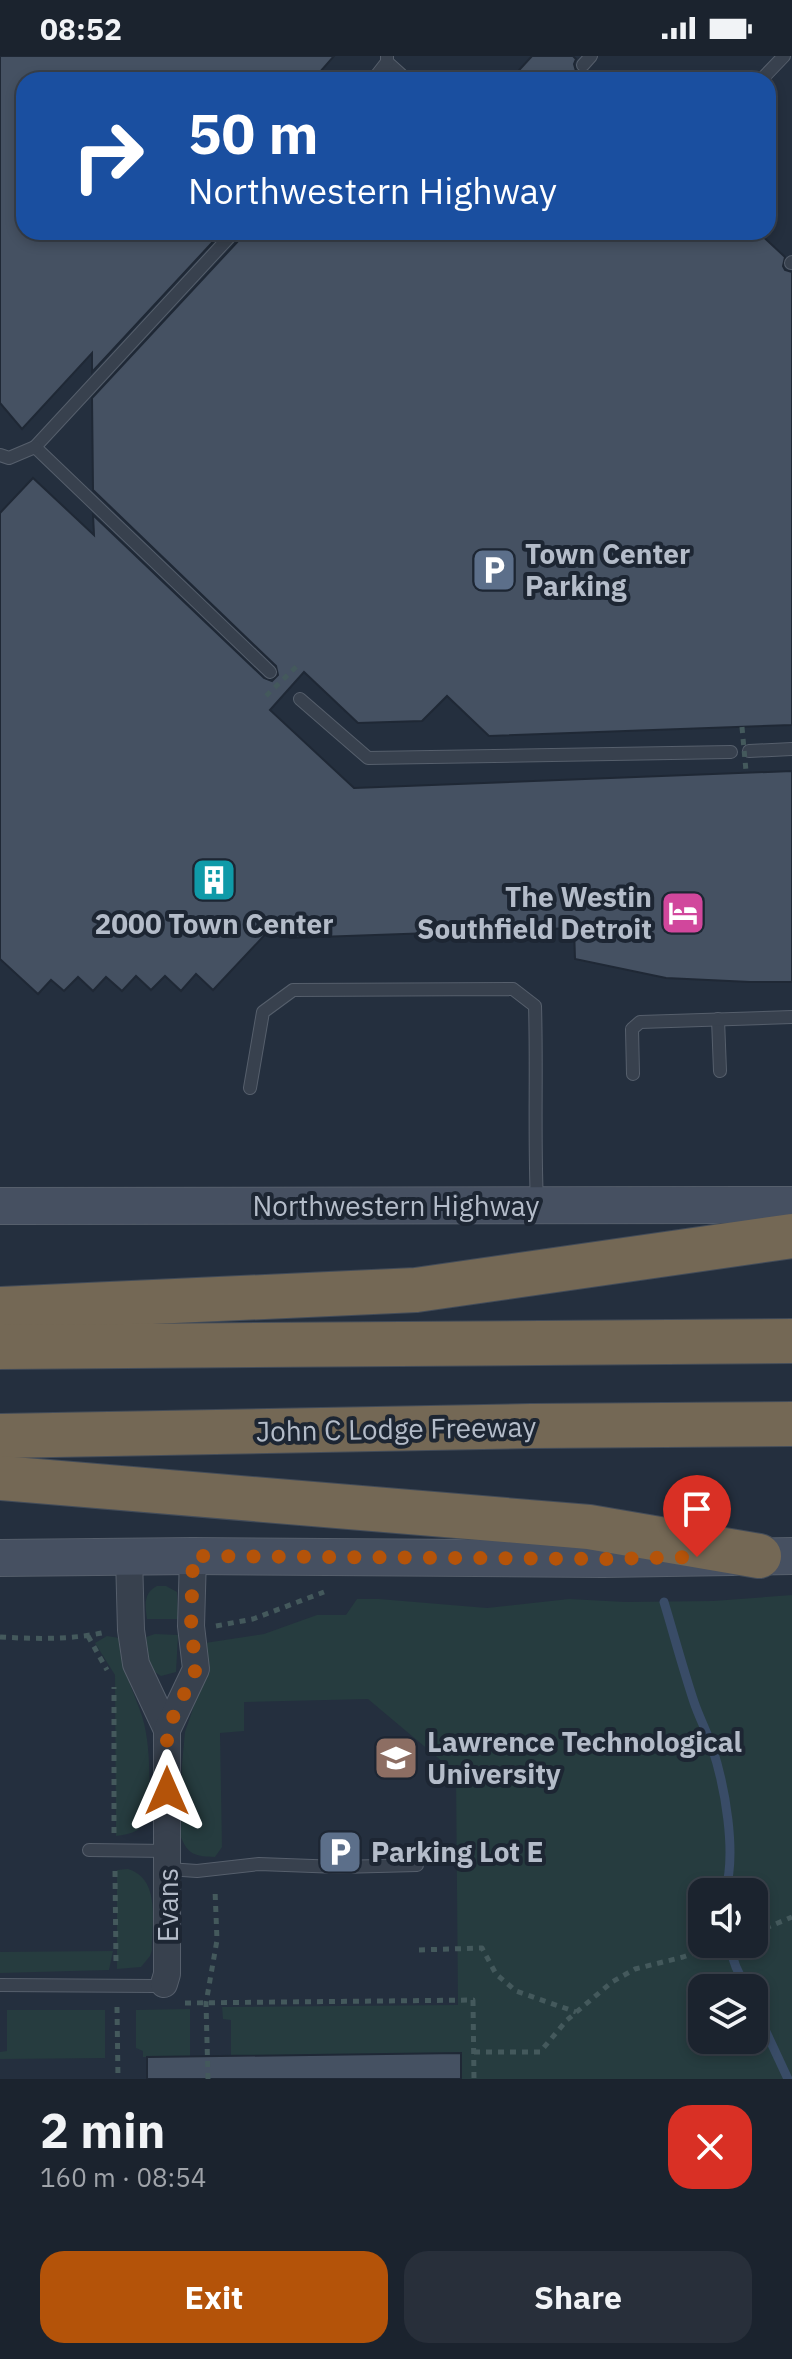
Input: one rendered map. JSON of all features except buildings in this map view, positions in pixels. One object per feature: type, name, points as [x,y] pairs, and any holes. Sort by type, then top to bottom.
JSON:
[{"type":"highway","points":[[0,1309],[416,1290],[792,1236]]},
{"type":"highway","points":[[0,1347],[792,1341]]},
{"type":"highway","name":"John C Lodge Freeway","points":[[0,1436],[792,1424]]},
{"type":"highway","points":[[0,1478],[589,1527],[776,1556]]},
{"type":"main road","name":"Northwestern Highway","points":[[0,1206],[792,1205]]},
{"type":"main road","points":[[0,1558],[587,1559],[776,1556]]},
{"type":"street","name":"Evans","points":[[167,1730],[196,1669],[191,1626],[193,1556]]},
{"type":"street","name":"Evans","points":[[129,1557],[131,1630],[136,1664],[167,1730],[167,1974],[170,1994]]},
{"type":"lane","points":[[769,72],[784,56]]},
{"type":"lane","points":[[0,455],[9,458],[35,447],[227,240]]},
{"type":"lane","points":[[35,447],[270,672]]},
{"type":"lane","points":[[300,699],[368,758],[731,752]]},
{"type":"lane","points":[[749,751],[792,749]]},
{"type":"lane","points":[[250,1088],[263,1012],[293,990],[513,989],[535,1006],[537,1206]]},
{"type":"lane","points":[[633,1074],[632,1029],[640,1022],[792,1017]]},
{"type":"lane","points":[[718,1019],[720,1071]]},
{"type":"lane","points":[[89,1850],[168,1860],[197,1871],[259,1864],[339,1867],[417,1865]]},
{"type":"lane","points":[[0,1985],[154,1986],[170,1994]]},
{"type":"path","points":[[266,696],[297,666]]},
{"type":"path","points":[[742,727],[746,771]]},
{"type":"path","points":[[0,1637],[51,1639],[87,1636],[111,1676],[114,1687],[118,2079]]},
{"type":"path","points":[[208,2079],[206,2003],[217,1940],[214,1869]]},
{"type":"path","points":[[768,1927],[792,1918]]},
{"type":"path","points":[[419,1950],[482,1948],[496,1974],[516,1991],[577,2012]]},
{"type":"path","points":[[474,2052],[540,2052],[577,2012],[612,1982],[635,1969],[688,1955]]},
{"type":"path","points":[[170,1994],[206,2003],[473,2000],[474,2079]]},
{"type":"green space","points":[[157,1586],[166,1586],[177,1592],[178,1619],[147,1619],[147,1596]]},
{"type":"green space","points":[[792,1595],[792,2079],[461,2079],[460,2053],[231,2056],[231,2020],[223,2019],[222,2007],[458,2005],[456,1773],[368,1699],[244,1702],[244,1731],[220,1733],[222,1847],[215,1857],[194,1854],[181,1837],[182,1764],[185,1732],[197,1697],[205,1643],[264,1634],[317,1615],[346,1615],[357,1599],[487,1608],[569,1599],[713,1601]]},
{"type":"green space","points":[[155,1634],[178,1635],[176,1672],[161,1676],[150,1669],[146,1637]]},
{"type":"green space","points":[[107,1636],[119,1638],[124,1668],[145,1727],[149,1763],[150,1810],[146,1822],[128,1834],[116,1836],[115,1675],[95,1643]]},
{"type":"green space","points":[[128,1869],[139,1874],[150,1892],[152,1950],[141,1967],[117,1969],[117,1870]]},
{"type":"green space","points":[[113,1951],[109,1970],[0,1973],[0,1952]]},
{"type":"green space","points":[[190,2009],[190,2057],[143,2057],[143,2051],[136,2048],[136,2010]]},
{"type":"green space","points":[[7,2010],[105,2010],[105,2058],[0,2059],[0,2052],[7,2051]]},
{"type":"waterway","points":[[664,1602],[721,1781],[730,1839],[728,1878]]},
{"type":"waterway","points":[[733,1958],[739,1974]]},
{"type":"waterway","points":[[768,2036],[788,2079]]},
{"type":"place","name":"Town Center Parking","points":[[494,570]]},
{"type":"place","name":"2000 Town Center","points":[[214,880]]},
{"type":"place","name":"The Westin Southfield Detroit","points":[[683,913]]},
{"type":"place","name":"Lawrence Technological University","points":[[396,1758]]},
{"type":"place","name":"Parking Lot E","points":[[340,1852]]},
{"type":"route","points":[[167,1791],[167,1730],[196,1669],[191,1626],[193,1556],[697,1557]]}]
